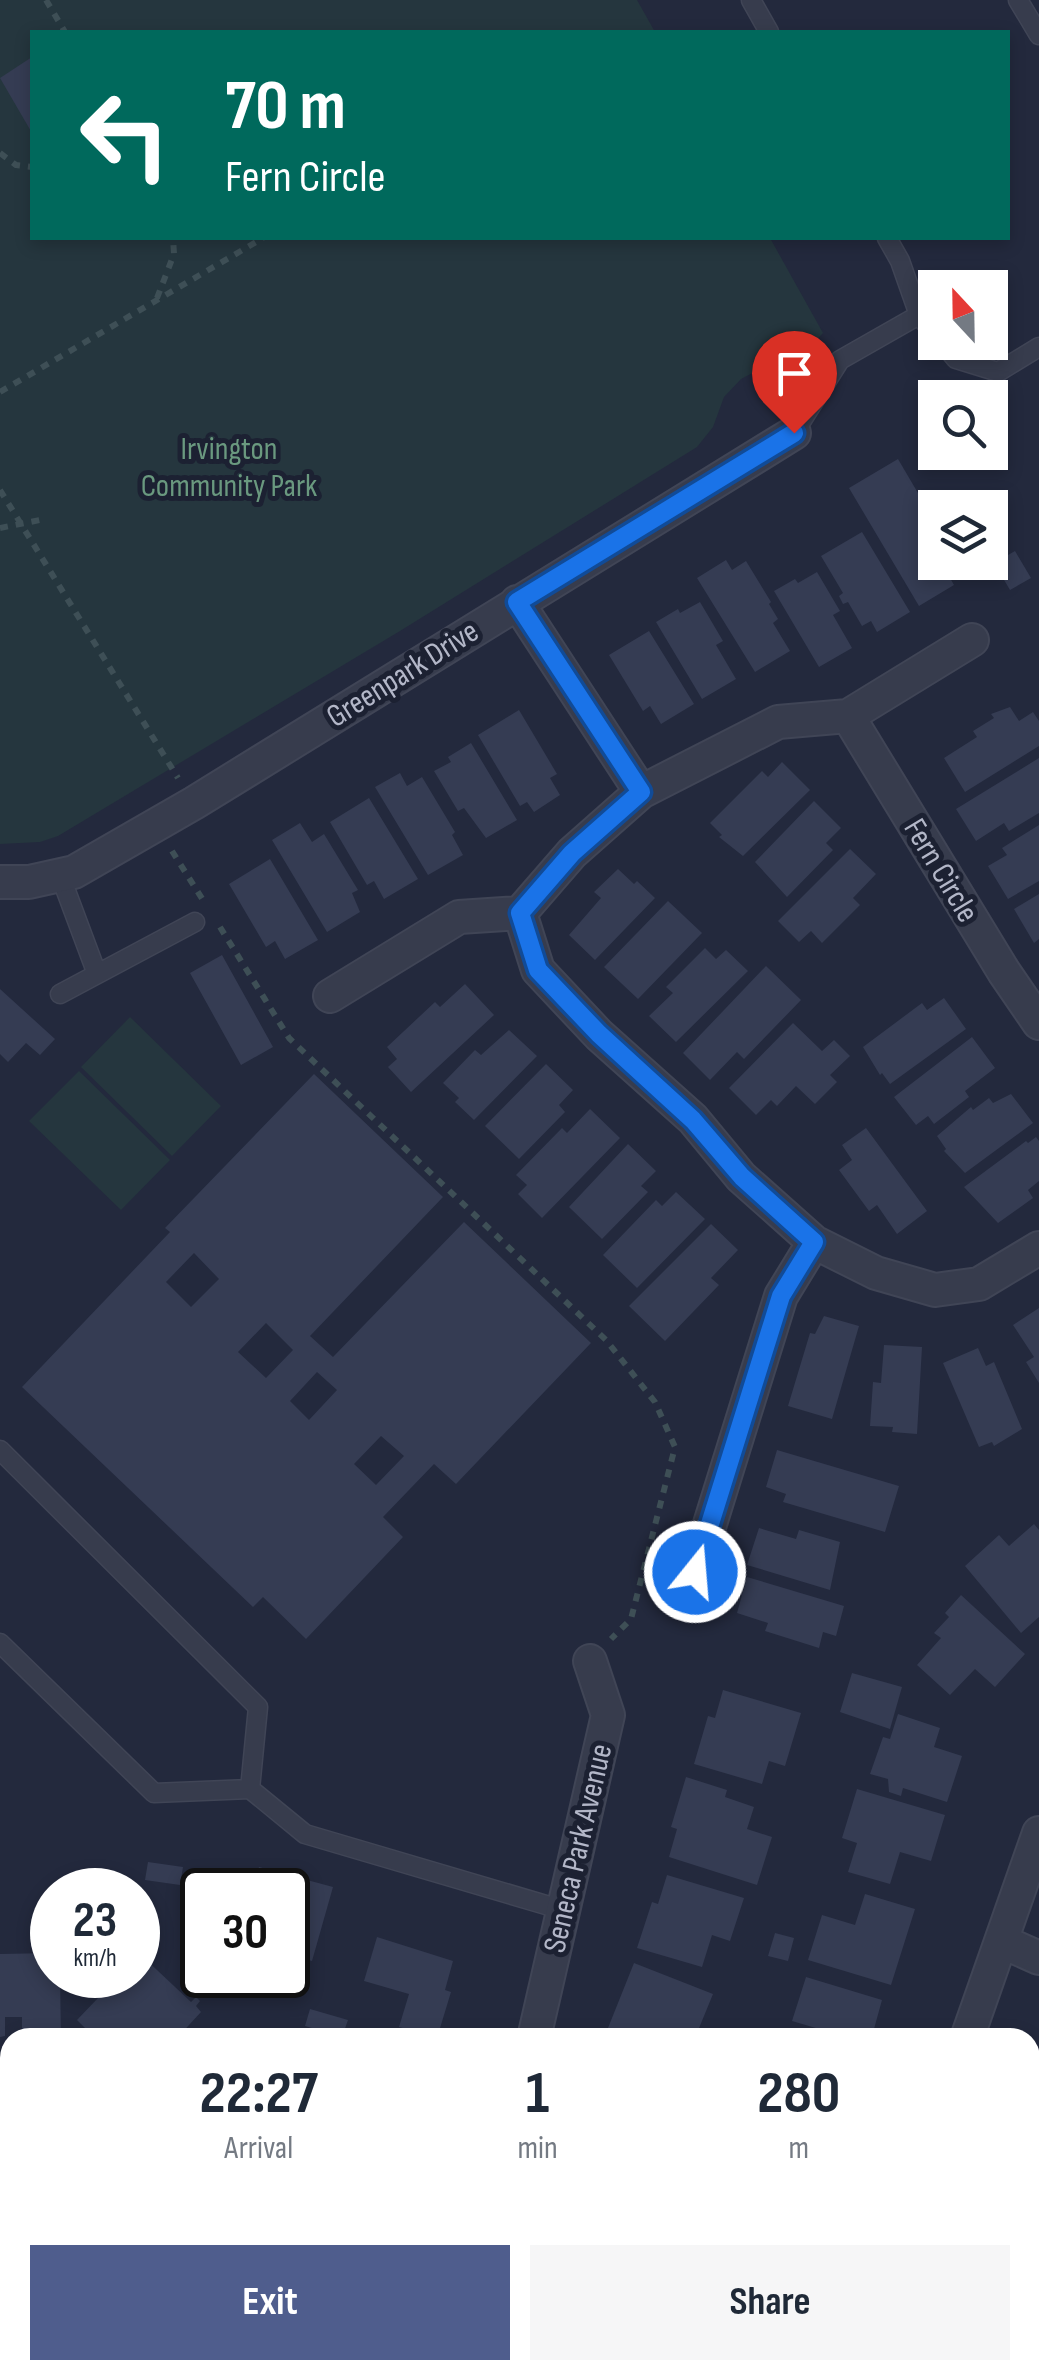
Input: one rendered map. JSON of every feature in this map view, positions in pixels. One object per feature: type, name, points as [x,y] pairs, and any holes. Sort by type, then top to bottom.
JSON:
[{"type":"street","name":"Greenpark Drive","points":[[0,882],[29,882],[74,872],[194,803],[794,433]]},
{"type":"street","points":[[517,602],[641,792]]},
{"type":"street","points":[[330,996],[459,918],[520,913],[572,853],[641,792],[778,722],[848,716],[972,640]]},
{"type":"street","name":"Fern Circle","points":[[848,716],[1039,1023]]},
{"type":"street","points":[[520,913],[538,970],[599,1034],[693,1120],[742,1177],[814,1242],[876,1273],[935,1290],[979,1284],[1039,1248]]},
{"type":"street","points":[[695,1572],[781,1296],[814,1242]]},
{"type":"street","name":"Seneca Park Avenue","points":[[536,2028],[608,1715],[590,1661]]},
{"type":"street","points":[[971,2028],[1039,1833]]},
{"type":"street","points":[[1002,1942],[1039,1958]]},
{"type":"lane","points":[[751,0],[768,30]]},
{"type":"lane","points":[[1018,0],[1039,35]]},
{"type":"lane","points":[[794,433],[840,360],[918,315],[900,260],[888,240]]},
{"type":"lane","points":[[959,360],[998,372],[1039,347]]},
{"type":"lane","points":[[60,875],[97,974]]},
{"type":"lane","points":[[60,994],[194,922]]},
{"type":"lane","points":[[0,1450],[258,1707],[250,1789]]},
{"type":"lane","points":[[0,1642],[154,1793],[250,1789],[305,1834],[563,1910]]},
{"type":"path","points":[[46,0],[65,30]]},
{"type":"path","points":[[0,153],[16,165],[30,167]]},
{"type":"path","points":[[156,299],[174,254],[173,240]]},
{"type":"path","points":[[0,392],[259,240]]},
{"type":"path","points":[[0,490],[194,803]]},
{"type":"path","points":[[0,528],[45,519]]},
{"type":"path","points":[[156,824],[207,906]]},
{"type":"path","points":[[217,923],[289,1038],[606,1340],[655,1402],[676,1447],[631,1619],[590,1661]]},
{"type":"green space","name":"Irvington Community Park","points":[[0,0],[637,0],[654,30],[30,30],[30,240],[771,240],[823,333],[794,365],[762,368],[741,379],[724,397],[713,427],[697,447],[58,836],[40,842],[0,844]]},
{"type":"green space","points":[[130,1017],[221,1106],[172,1156],[81,1067]]},
{"type":"green space","points":[[79,1071],[170,1160],[121,1210],[29,1121]]},
{"type":"building","points":[[30,58],[30,130],[0,78]]},
{"type":"building","points":[[898,459],[918,493],[918,580],[951,580],[954,585],[919,606],[849,488]]},
{"type":"building","points":[[862,532],[910,612],[877,632],[871,621],[862,626],[848,602],[843,604],[839,596],[843,593],[821,556]]},
{"type":"building","points":[[1015,551],[1031,578],[1010,590],[1004,580],[1008,580],[1008,555]]},
{"type":"building","points":[[726,560],[732,570],[746,561],[771,602],[778,619],[773,623],[790,651],[755,672],[697,578]]},
{"type":"building","points":[[817,572],[840,611],[833,615],[852,648],[819,667],[774,591]]},
{"type":"building","points":[[700,602],[723,641],[716,645],[736,679],[702,699],[656,622]]},
{"type":"building","points":[[649,631],[694,704],[661,724],[650,706],[643,711],[609,655]]},
{"type":"building","points":[[1010,707],[1019,721],[1033,712],[1039,721],[1039,746],[965,792],[944,758],[977,737],[973,731],[994,718],[991,714]]},
{"type":"building","points":[[519,710],[557,774],[550,778],[560,795],[534,812],[527,802],[520,806],[478,735]]},
{"type":"building","points":[[471,743],[517,820],[486,838],[464,808],[458,811],[434,771],[451,762],[448,757]]},
{"type":"building","points":[[1039,758],[1039,813],[1009,831],[1004,823],[976,841],[956,809]]},
{"type":"building","points":[[782,762],[810,790],[743,856],[719,837],[722,835],[710,823],[762,771],[768,777]]},
{"type":"building","points":[[400,773],[407,786],[422,777],[455,832],[452,835],[463,855],[428,875],[375,787]]},
{"type":"building","points":[[369,798],[418,879],[384,899],[374,881],[367,885],[330,822]]},
{"type":"building","points":[[814,801],[841,828],[826,843],[833,850],[787,897],[755,862]]},
{"type":"building","points":[[300,823],[312,842],[324,834],[358,890],[352,893],[360,912],[327,932],[272,840]]},
{"type":"building","points":[[1039,825],[1039,881],[1008,899],[988,866],[1007,855],[1002,848]]},
{"type":"building","points":[[850,849],[876,874],[853,898],[860,905],[822,943],[811,931],[799,942],[778,921]]},
{"type":"building","points":[[270,859],[318,940],[285,959],[275,941],[266,947],[229,884]]},
{"type":"building","points":[[618,869],[655,898],[595,960],[569,935],[601,898],[594,892]]},
{"type":"building","points":[[1039,894],[1039,939],[1034,943],[1014,909]]},
{"type":"building","points":[[668,901],[702,933],[638,999],[604,967]]},
{"type":"building","points":[[705,948],[716,959],[726,950],[748,971],[676,1042],[649,1016],[673,993],[666,987]]},
{"type":"building","points":[[222,955],[273,1047],[241,1065],[190,973]]},
{"type":"building","points":[[766,966],[801,1000],[744,1059],[737,1052],[710,1080],[683,1053]]},
{"type":"building","points":[[465,984],[494,1015],[411,1092],[388,1067],[397,1059],[387,1047],[435,1002],[440,1007]]},
{"type":"building","points":[[0,989],[55,1039],[40,1055],[26,1043],[8,1062],[0,1054]]},
{"type":"building","points":[[944,998],[966,1029],[890,1084],[863,1047],[922,1003],[927,1010]]},
{"type":"building","points":[[793,1023],[822,1051],[834,1040],[850,1056],[830,1075],[837,1082],[815,1104],[796,1086],[777,1106],[771,1100],[756,1115],[729,1088]]},
{"type":"building","points":[[509,1030],[537,1056],[474,1120],[455,1102],[459,1098],[443,1083],[475,1050],[481,1055]]},
{"type":"building","points":[[972,1037],[995,1068],[965,1091],[969,1097],[934,1124],[928,1116],[916,1125],[894,1097]]},
{"type":"building","points":[[546,1064],[573,1090],[559,1105],[565,1112],[519,1159],[485,1126]]},
{"type":"building","points":[[314,1074],[443,1197],[310,1336],[333,1357],[464,1222],[591,1343],[456,1484],[434,1464],[383,1517],[403,1537],[306,1639],[263,1597],[253,1607],[22,1387],[170,1232],[165,1228]],"holes":[[[194,1253],[219,1279],[191,1307],[166,1282]],[[266,1323],[293,1350],[266,1378],[238,1352]],[[317,1372],[337,1390],[309,1420],[290,1401]],[[381,1436],[404,1456],[376,1485],[354,1464]]]},
{"type":"building","points":[[1011,1094],[1033,1123],[965,1173],[944,1151],[937,1136],[971,1107],[973,1110],[989,1098],[993,1103]]},
{"type":"building","points":[[590,1109],[620,1138],[542,1218],[518,1194],[527,1185],[516,1175],[562,1128],[567,1133]]},
{"type":"building","points":[[866,1128],[927,1211],[897,1234],[877,1205],[869,1211],[839,1170],[852,1160],[842,1145]]},
{"type":"building","points":[[1036,1137],[1039,1181],[1028,1190],[1033,1198],[998,1223],[964,1187]]},
{"type":"building","points":[[628,1144],[656,1171],[641,1186],[648,1192],[602,1239],[569,1207]]},
{"type":"building","points":[[676,1192],[705,1219],[637,1288],[603,1255],[656,1200],[662,1206]]},
{"type":"building","points":[[711,1224],[738,1250],[711,1278],[719,1285],[665,1341],[629,1306]]},
{"type":"building","points":[[1039,1308],[1039,1383],[1026,1362],[1034,1357],[1013,1325]]},
{"type":"building","points":[[824,1316],[859,1326],[832,1419],[788,1406],[810,1333],[815,1334]]},
{"type":"building","points":[[884,1345],[922,1347],[917,1434],[870,1426],[873,1382],[881,1383]]},
{"type":"building","points":[[978,1348],[986,1366],[994,1362],[1022,1429],[994,1446],[992,1442],[979,1447],[943,1363]]},
{"type":"building","points":[[777,1450],[899,1486],[885,1532],[783,1502],[786,1494],[766,1487]]},
{"type":"building","points":[[1034,1524],[1039,1530],[1039,1617],[1021,1633],[965,1566],[999,1535],[1009,1546]]},
{"type":"building","points":[[759,1528],[796,1539],[799,1530],[840,1542],[830,1590],[747,1565]]},
{"type":"building","points":[[747,1577],[844,1606],[836,1636],[823,1632],[819,1648],[765,1631],[768,1623],[737,1613]]},
{"type":"building","points":[[961,1595],[1025,1654],[995,1687],[975,1669],[950,1695],[917,1665],[941,1638],[934,1633]]},
{"type":"building","points":[[852,1673],[902,1687],[890,1729],[840,1712]]},
{"type":"building","points":[[723,1690],[801,1713],[785,1766],[769,1761],[762,1784],[694,1764],[708,1716],[715,1718]]},
{"type":"building","points":[[898,1714],[940,1728],[934,1747],[962,1756],[947,1802],[903,1788],[901,1796],[889,1792],[888,1779],[870,1774],[883,1737],[890,1739]]},
{"type":"building","points":[[686,1777],[727,1790],[725,1797],[754,1807],[747,1829],[772,1837],[757,1885],[669,1857],[677,1829],[671,1827]]},
{"type":"building","points":[[857,1789],[945,1815],[931,1861],[900,1852],[890,1884],[848,1872],[857,1843],[842,1838]]},
{"type":"building","points":[[148,1862],[183,1867],[180,1885],[160,1882],[160,1868],[147,1868]]},
{"type":"building","points":[[667,1875],[744,1898],[730,1941],[712,1935],[702,1967],[637,1948],[652,1902],[658,1904]]},
{"type":"building","points":[[310,1881],[333,1887],[310,1960]]},
{"type":"building","points":[[865,1894],[915,1909],[891,1985],[808,1960],[822,1915],[855,1925]]},
{"type":"building","points":[[775,1933],[794,1938],[788,1961],[768,1956]]},
{"type":"building","points":[[377,1937],[453,1961],[445,1990],[451,1992],[440,2028],[399,2027],[409,1994],[364,1981]]},
{"type":"building","points":[[30,1953],[30,1998],[60,1998],[61,2028],[22,2028],[22,2017],[5,2017],[5,2028],[0,2028],[0,1954]]},
{"type":"building","points":[[634,1963],[713,1994],[699,2028],[608,2028]]},
{"type":"building","points":[[160,1973],[180,1992],[180,1998],[200,2001],[196,2006],[201,2012],[186,2028],[85,2028],[77,2020],[98,1998],[160,1998]]},
{"type":"building","points":[[806,1977],[882,2000],[874,2028],[816,2028],[792,2021]]},
{"type":"building","points":[[310,2009],[348,2020],[345,2028],[305,2026]]},
{"type":"route","points":[[695,1572],[781,1296],[814,1242],[742,1177],[693,1120],[599,1034],[538,970],[520,913],[572,853],[641,792],[517,602],[794,433]]}]
